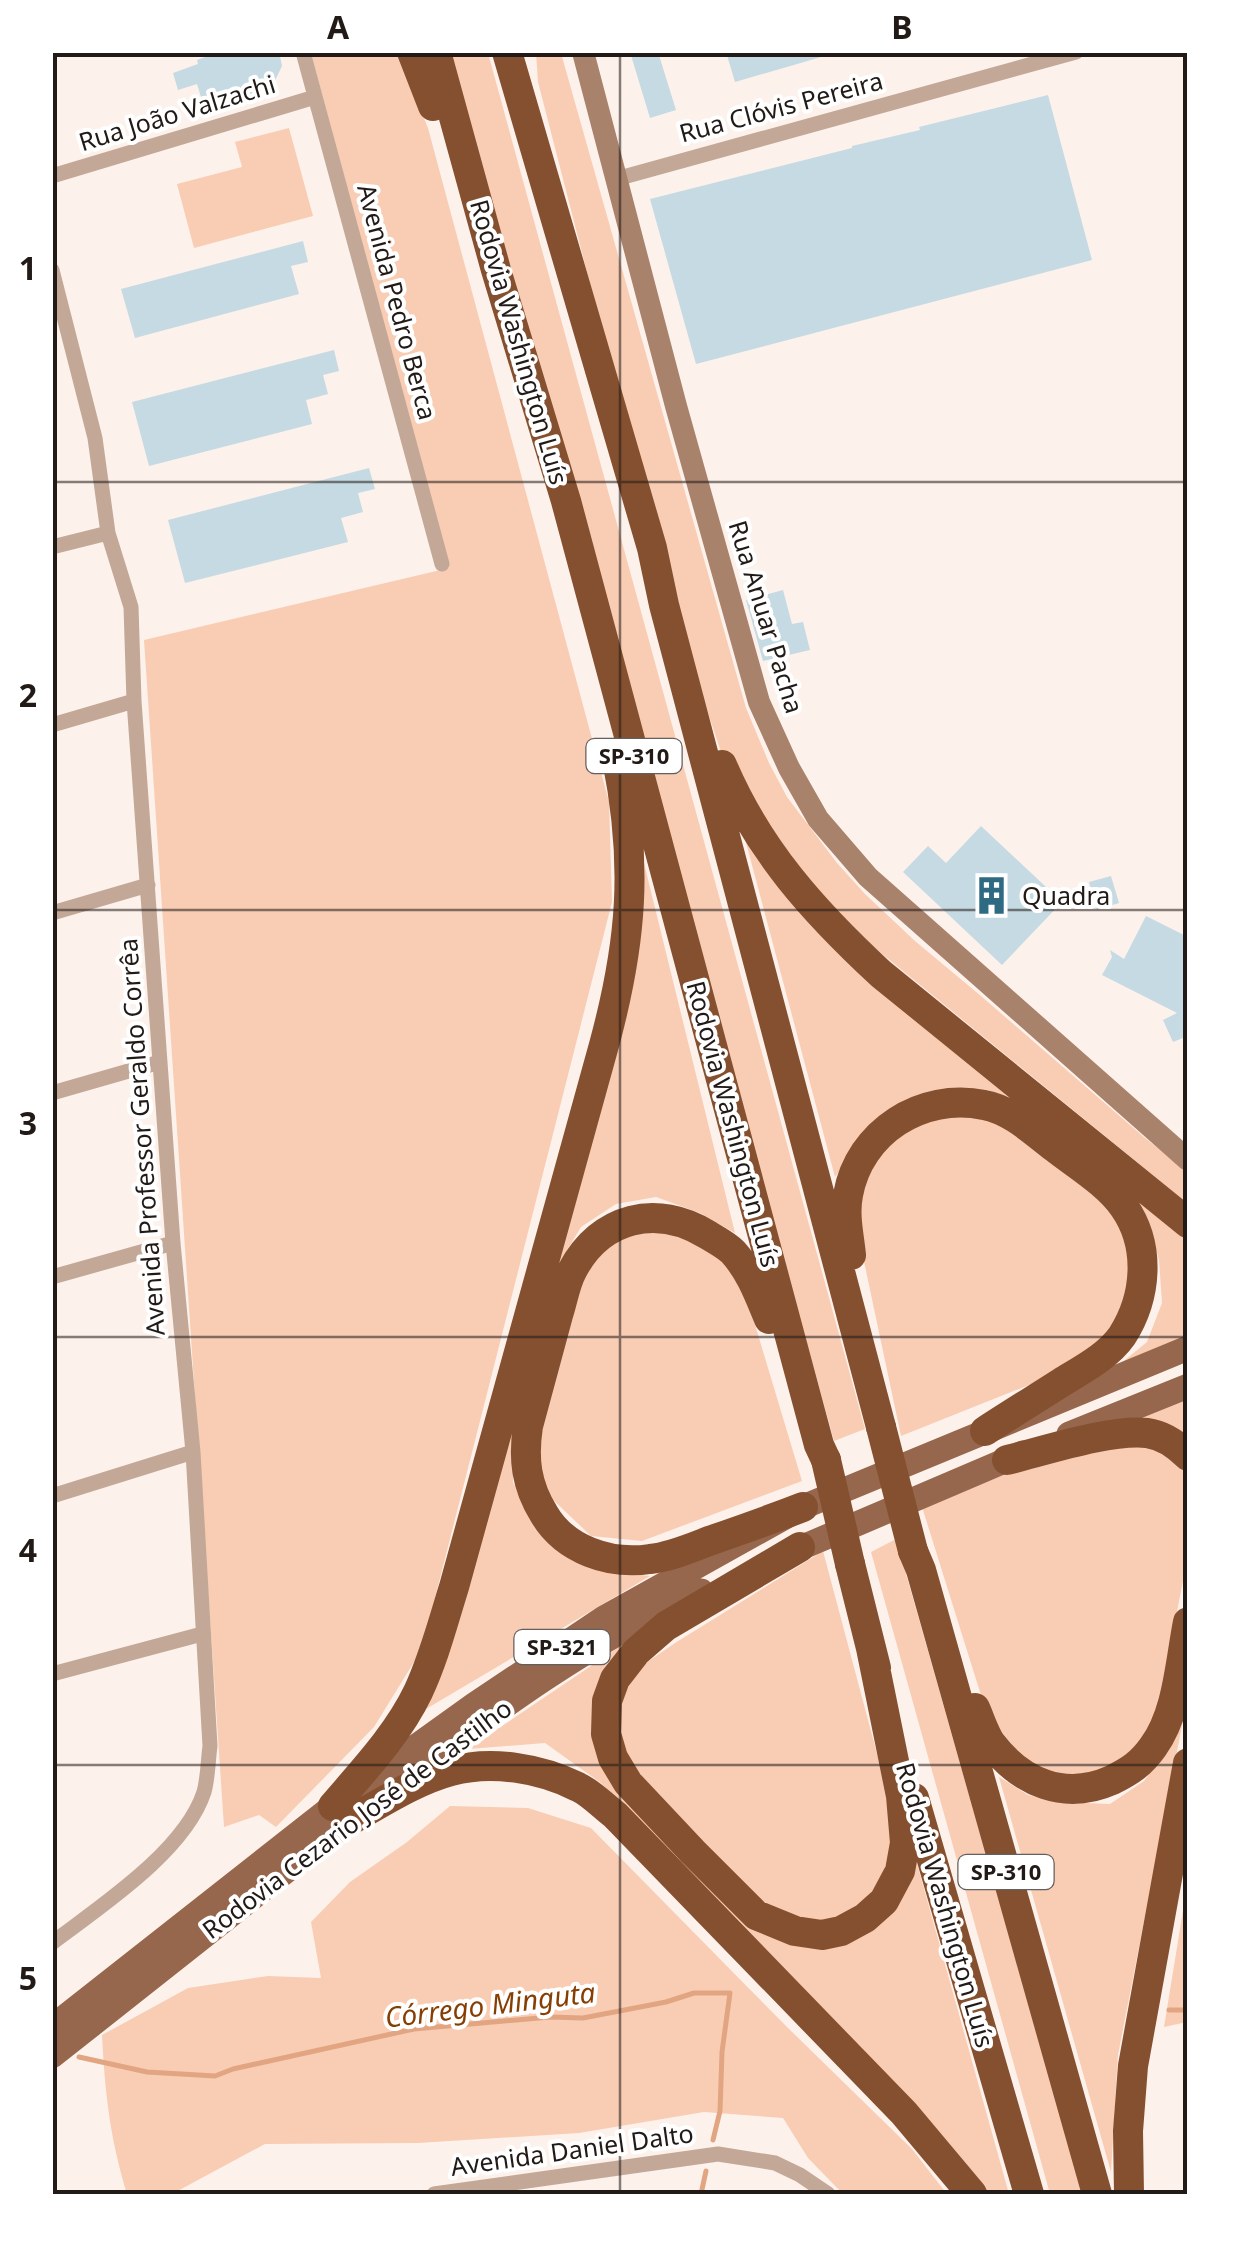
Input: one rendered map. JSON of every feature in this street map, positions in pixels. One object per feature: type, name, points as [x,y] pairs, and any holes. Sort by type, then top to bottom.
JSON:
[{"type":"highway","points":[[412,52],[476,238],[496,270]]},
{"type":"highway","name":"Rodovia Washington Luís","points":[[436,52],[566,501],[823,1453],[870,1648],[1029,2194]]},
{"type":"highway","name":"SP-310","points":[[506,52],[652,548],[674,644],[917,1561],[1097,2194]]},
{"type":"highway","points":[[526,52],[566,253]]},
{"type":"highway","points":[[340,1814],[416,1695],[432,1660],[616,1002],[626,944],[630,898],[626,814],[566,501]]},
{"type":"highway","points":[[652,548],[720,761],[738,802],[780,867],[820,915],[881,974],[1188,1223]]},
{"type":"highway","points":[[866,1372],[846,1216],[861,1155],[901,1118],[943,1103],[989,1105],[1014,1117],[1103,1184],[1123,1206],[1137,1232],[1143,1262],[1141,1290],[1133,1316],[1119,1340],[1097,1360],[985,1430]]},
{"type":"highway","points":[[804,1507],[652,1560],[598,1555],[576,1547],[551,1526],[530,1489],[524,1448],[570,1274],[591,1243],[625,1221],[650,1217],[677,1218],[730,1248],[750,1274],[823,1453]]},
{"type":"highway","points":[[1006,1460],[1116,1434],[1146,1433],[1168,1439],[1188,1456]]},
{"type":"highway","points":[[800,1548],[666,1626],[636,1652],[606,1701],[606,1734],[613,1758],[628,1783],[756,1915],[794,1931],[822,1936],[865,1918],[884,1901],[900,1871],[905,1844],[900,1796],[870,1648]]},
{"type":"highway","points":[[917,1561],[989,1740],[1011,1764],[1040,1784],[1074,1790],[1103,1784],[1133,1770],[1153,1747],[1167,1722],[1188,1622]]},
{"type":"highway","points":[[1129,2194],[1128,2131],[1134,2066],[1188,1763]]},
{"type":"highway","points":[[340,1814],[454,1770],[496,1766],[540,1771],[581,1788],[615,1815],[904,2113],[972,2194]]},
{"type":"main road","name":"Rodovia Cezario José de Castilho","points":[[52,2056],[474,1705],[604,1618],[804,1507],[1188,1348]]},
{"type":"main road","name":"Rodovia Cezario José de Castilho","points":[[52,2027],[340,1814],[630,1627],[687,1597],[800,1548],[1188,1386]]},
{"type":"street","name":"Avenida Pedro Berca","points":[[303,52],[442,564]]},
{"type":"street","name":"Rua Anuar Pacha","points":[[583,52],[759,702],[788,768],[818,819],[868,877],[1188,1160]]},
{"type":"street","name":"Rua Clóvis Pereira","points":[[616,179],[1076,52]]},
{"type":"street","name":"Rua João Valzachi","points":[[52,176],[315,97]]},
{"type":"street","name":"Avenida Professor Geraldo Corrêa","points":[[52,270],[95,438],[108,533],[131,607],[134,701],[173,1243],[193,1452],[210,1746],[204,1792],[184,1832],[136,1878],[52,1943]]},
{"type":"street","points":[[52,356],[72,350]]},
{"type":"street","points":[[52,548],[108,533]]},
{"type":"street","points":[[52,725],[134,701]]},
{"type":"street","points":[[52,913],[148,885]]},
{"type":"street","points":[[52,1093],[160,1062]]},
{"type":"street","points":[[52,1277],[173,1243]]},
{"type":"street","points":[[52,1496],[193,1452]]},
{"type":"street","points":[[52,1674],[202,1634]]},
{"type":"street","name":"Avenida Daniel Dalto","points":[[434,2194],[718,2154],[774,2163],[828,2194]]},
{"type":"shaded area","points":[[311,53],[397,53],[428,128],[609,802],[612,902],[422,1649],[374,1727],[276,1827],[259,1815],[224,1827],[144,640],[449,568]]},
{"type":"shaded area","points":[[451,53],[488,53],[865,1429],[834,1441]]},
{"type":"shaded area","points":[[536,53],[561,53],[746,708],[787,797],[837,863],[915,941],[1187,1171],[1187,1203],[832,913],[786,860],[722,755],[587,272],[538,82]]},
{"type":"shaded area","points":[[289,128],[313,216],[194,248],[177,184],[242,167],[235,142]]},
{"type":"shaded area","points":[[744,835],[841,953],[1187,1238],[1187,1340],[1114,1369],[1147,1342],[1162,1303],[1159,1260],[1146,1217],[1002,1099],[863,1139],[835,1177]]},
{"type":"shaded area","points":[[642,855],[735,1233],[700,1213],[656,1197],[616,1204],[581,1227],[557,1267],[513,1445],[513,1482],[530,1520],[612,1572],[650,1576],[426,1709],[626,989]]},
{"type":"shaded area","points":[[971,1110],[1017,1129],[1096,1191],[1127,1227],[1133,1278],[1124,1317],[1097,1350],[1054,1375],[901,1436],[855,1219],[863,1171],[887,1138],[918,1122]]},
{"type":"shaded area","points":[[663,1221],[724,1254],[747,1298],[802,1481],[642,1541],[591,1536],[547,1494],[532,1442],[583,1260],[618,1226]]},
{"type":"shaded area","points":[[1187,1396],[1187,1441],[1135,1419]]},
{"type":"shaded area","points":[[1123,1441],[1153,1444],[1188,1473],[1187,1561],[1160,1698],[1148,1734],[1122,1764],[1090,1776],[1054,1776],[1017,1753],[985,1708],[922,1507],[1024,1467]]},
{"type":"shaded area","points":[[896,1539],[1083,2194],[1050,2194],[871,1552]]},
{"type":"shaded area","points":[[823,1551],[892,1810],[895,1842],[875,1895],[826,1925],[763,1910],[632,1775],[618,1739],[617,1699],[640,1667]]},
{"type":"shaded area","points":[[622,1645],[598,1698],[597,1739],[754,1927],[817,1945],[916,1860],[1009,2194],[984,2194],[951,2152],[601,1783],[545,1743],[468,1749]]},
{"type":"shaded area","points":[[1187,1700],[1118,2055],[1111,2172],[999,1777],[1028,1795],[1063,1802],[1110,1804],[1144,1781],[1171,1746]]},
{"type":"shaded area","points":[[450,1806],[528,1808],[591,1828],[912,2149],[947,2194],[843,2194],[808,2158],[783,2118],[704,2112],[579,2133],[418,2143],[265,2144],[172,2194],[127,2194],[109,2116],[102,2035],[188,1988],[268,1976],[321,1978],[311,1922],[350,1882]]},
{"type":"shaded area","points":[[1187,1886],[1187,2022],[1164,2027]]},
{"type":"building","points":[[207,52],[279,52],[282,66],[269,93],[205,110],[197,84],[178,90],[173,73],[198,64],[197,60],[208,56]]},
{"type":"building","points":[[630,52],[658,52],[676,110],[650,118]]},
{"type":"building","points":[[726,52],[820,52],[821,57],[735,82]]},
{"type":"building","points":[[1048,95],[1092,260],[696,364],[650,199]]},
{"type":"building","points":[[303,241],[308,262],[291,266],[299,294],[135,338],[121,289]]},
{"type":"building","points":[[334,350],[339,371],[323,375],[328,394],[306,400],[312,424],[149,466],[132,402]]},
{"type":"building","points":[[369,468],[375,489],[358,493],[363,512],[341,518],[348,542],[185,583],[168,520]]},
{"type":"building","points":[[783,590],[792,624],[803,622],[810,650],[763,661],[746,600]]},
{"type":"building","name":"Quadra","points":[[981,826],[1062,902],[1002,965],[903,872],[928,846],[946,863]]},
{"type":"building","points":[[1111,876],[1119,903],[1097,910],[1089,882]]},
{"type":"building","points":[[1146,916],[1188,937],[1188,1036],[1173,1042],[1163,1020],[1177,1013],[1102,975],[1112,957],[1110,950],[1124,959]]},
{"type":"waterway","name":"Córrego Minguta","points":[[79,2057],[147,2072],[215,2076],[414,2029],[550,2017],[583,2018],[694,1993],[730,1993],[720,2111],[713,2140]]},
{"type":"waterway","name":"Córrego Minguta","points":[[1169,2010],[1188,2010]]},
{"type":"waterway","points":[[701,2194],[706,2171]]},
{"type":"place","name":"Quadra","points":[[992,896]]}]
